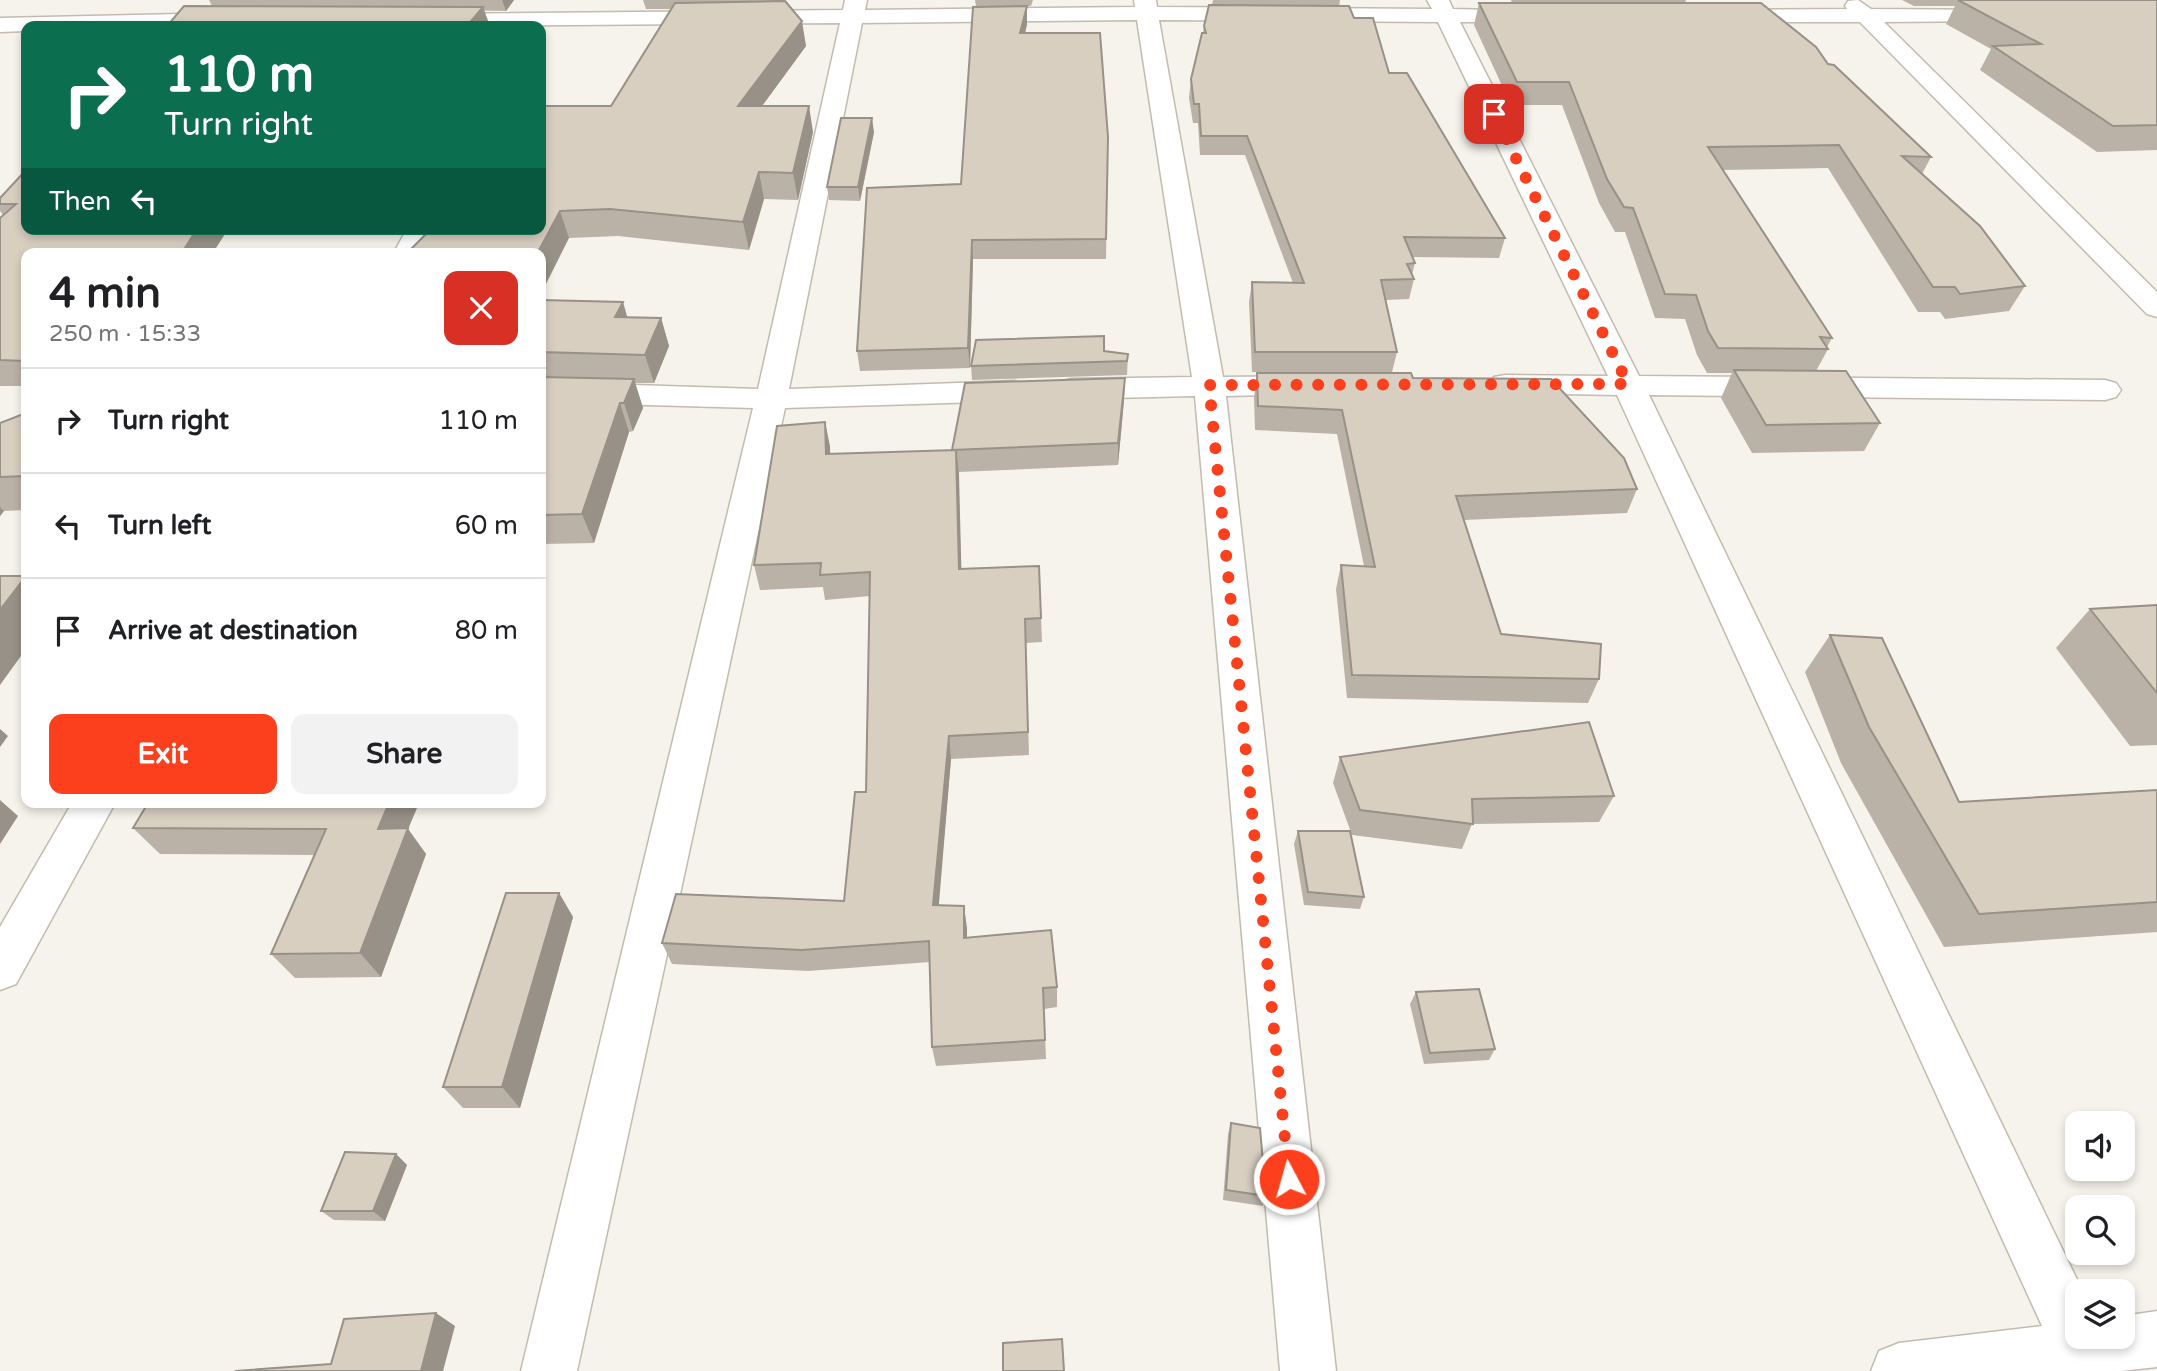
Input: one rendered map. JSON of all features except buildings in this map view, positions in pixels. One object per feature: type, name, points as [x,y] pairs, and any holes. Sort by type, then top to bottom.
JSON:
[{"type":"street","points":[[184,21],[204,0]]},
{"type":"street","points":[[535,21],[547,0]]},
{"type":"street","points":[[1146,6],[1209,385],[1308,1371]]},
{"type":"street","points":[[546,23],[854,8],[1442,8],[1544,16]]},
{"type":"street","points":[[549,1371],[771,399],[854,8]]},
{"type":"street","points":[[1442,8],[1628,384],[2082,1350]]},
{"type":"street","points":[[1857,8],[2157,308]]},
{"type":"street","points":[[1697,16],[1857,8],[2018,15]]},
{"type":"street","points":[[222,21],[242,20]]},
{"type":"street","points":[[0,25],[21,25]]},
{"type":"street","points":[[1474,384],[2105,390]]},
{"type":"street","points":[[546,392],[771,399],[1209,385],[1334,385]]},
{"type":"street","points":[[0,969],[91,808]]},
{"type":"street","points":[[1899,1371],[2157,1339]]},
{"type":"route","points":[[1289,1179],[1209,385],[1628,384],[1494,114]]}]
